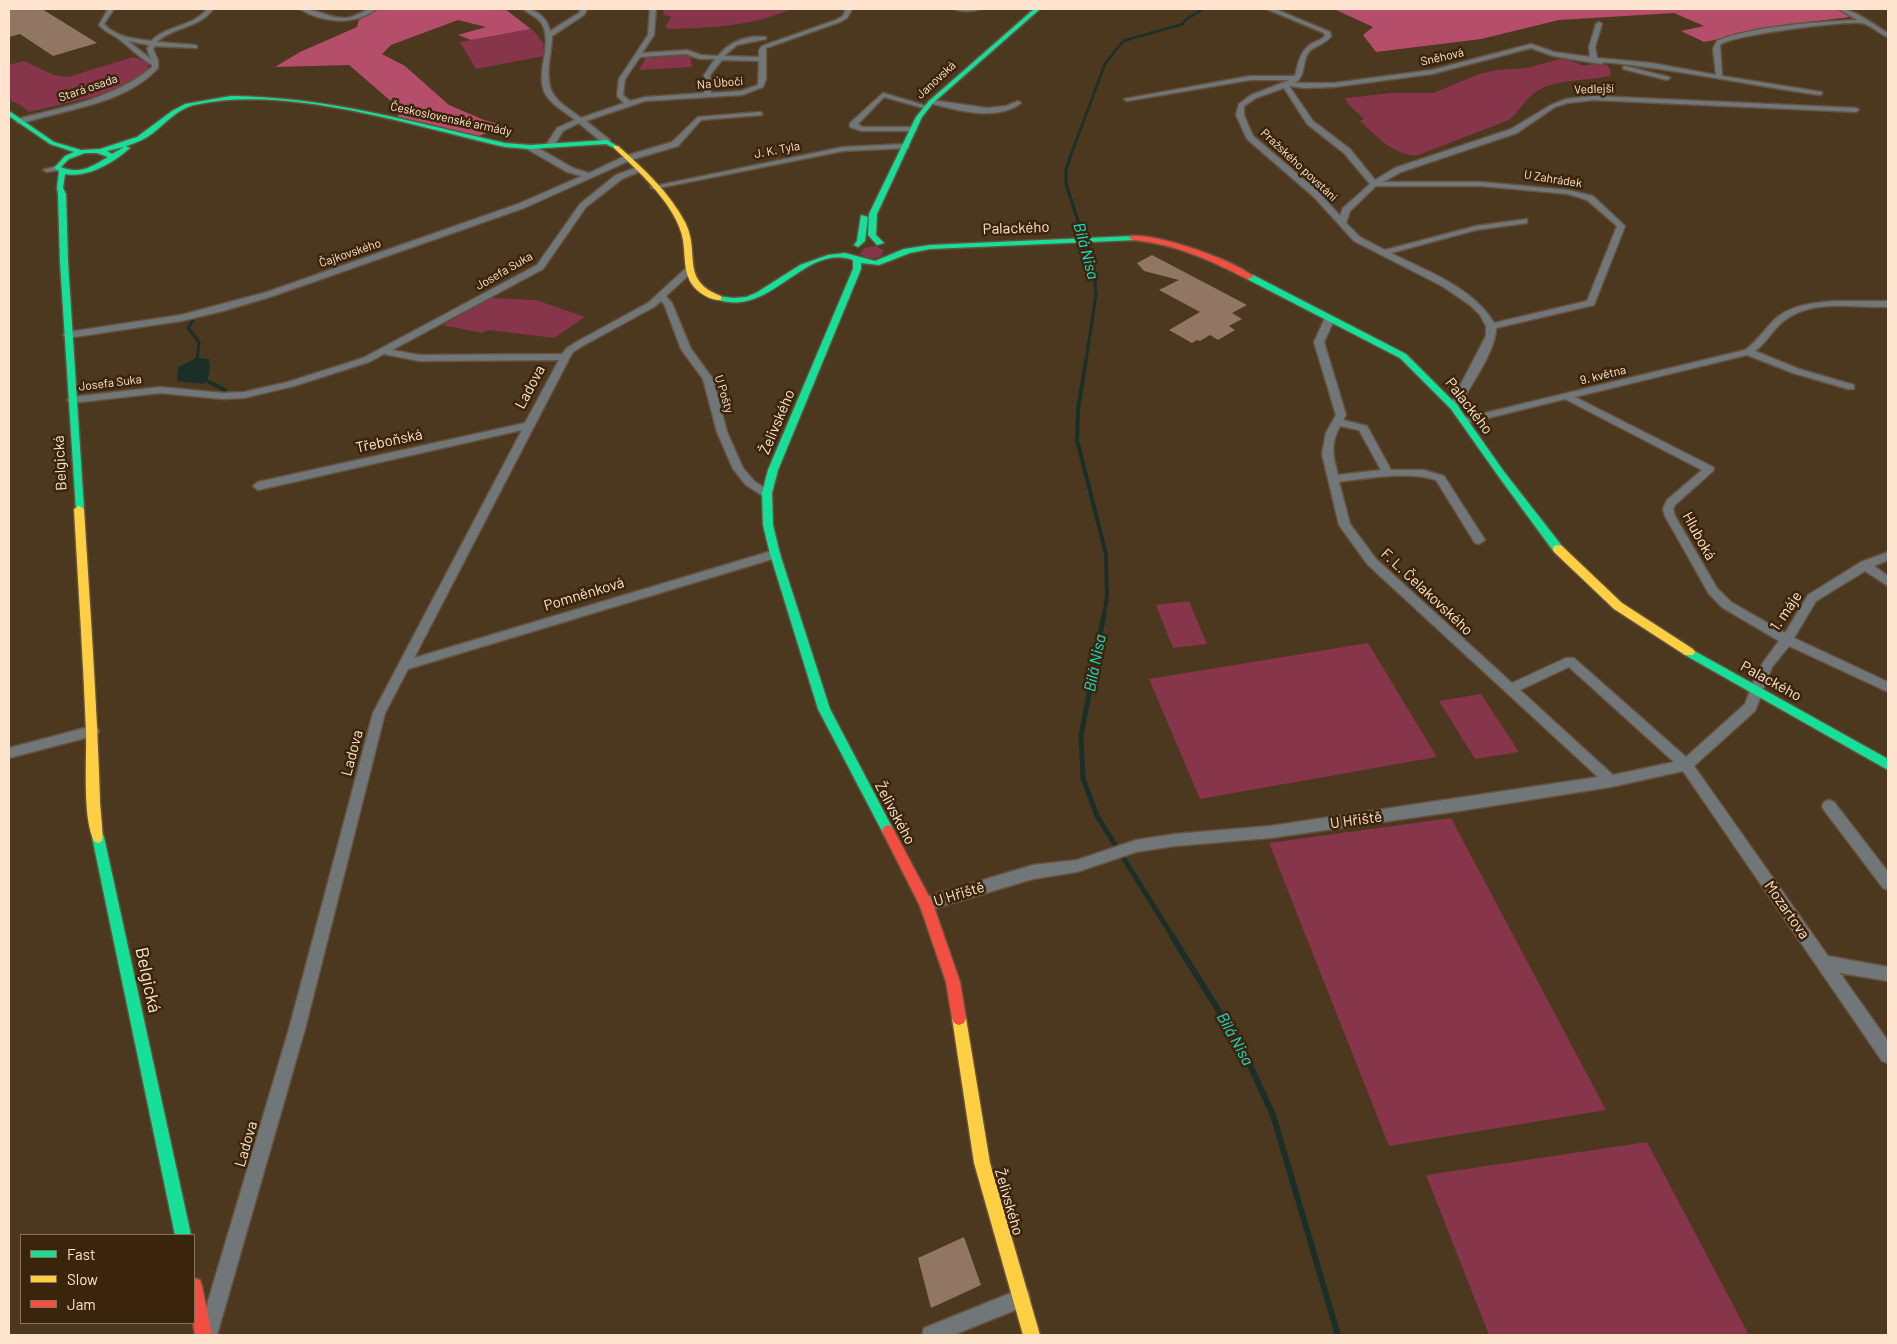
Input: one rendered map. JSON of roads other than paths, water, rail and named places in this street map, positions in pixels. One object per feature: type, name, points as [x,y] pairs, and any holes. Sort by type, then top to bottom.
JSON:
[{"type":"street","points":[[111,9],[101,24],[104,30],[120,37],[152,43],[195,47]]},
{"type":"street","points":[[155,64],[150,48],[152,43],[165,34],[202,18],[210,9]]},
{"type":"street","points":[[303,9],[338,21],[355,19],[373,9]]},
{"type":"street","points":[[526,9],[542,20],[550,35],[545,86],[551,97],[578,120],[615,146],[675,210],[686,229],[688,271],[692,281],[704,293],[720,299],[733,301],[766,294],[820,254],[857,246]]},
{"type":"street","points":[[550,35],[582,14],[584,9]]},
{"type":"street","points":[[630,104],[620,96],[622,79],[651,35],[653,9]]},
{"type":"street","points":[[638,56],[686,52],[698,56],[762,59],[764,47],[838,21],[845,17],[849,9]]},
{"type":"street","points":[[957,9],[977,9]]},
{"type":"street","name":"Janovská","points":[[890,257],[892,251],[872,235],[871,222],[882,193],[914,129],[929,104],[1037,9]]},
{"type":"street","points":[[1127,99],[1250,78],[1298,78],[1304,54],[1310,47],[1326,40],[1327,32],[1270,9]]},
{"type":"street","points":[[1842,9],[1888,34]]},
{"type":"street","points":[[1719,76],[1717,50],[1718,43],[1721,40],[1834,22],[1864,21]]},
{"type":"street","points":[[1594,60],[1592,47],[1599,24]]},
{"type":"street","points":[[120,37],[136,52],[155,64]]},
{"type":"street","points":[[708,96],[707,75],[735,42],[764,38]]},
{"type":"street","name":"Sněhová","points":[[1289,85],[1334,86],[1432,72],[1531,46],[1553,54],[1652,65],[1820,93]]},
{"type":"street","name":"Na Úbočí","points":[[550,146],[560,130],[578,120],[645,99],[742,93],[761,86],[763,79],[762,59]]},
{"type":"street","name":"Sněhová","points":[[1594,60],[1667,78]]},
{"type":"street","name":"Stará osada","points":[[20,121],[109,96],[144,77],[155,68],[155,64]]},
{"type":"street","name":"Pražského povstání","points":[[1298,78],[1289,85],[1248,98],[1241,105],[1240,115],[1250,137],[1317,195],[1357,239],[1452,289],[1473,303],[1484,314],[1491,326]]},
{"type":"street","points":[[1289,85],[1310,122],[1347,152],[1374,184]]},
{"type":"street","points":[[914,129],[862,129],[853,125],[882,95],[929,104],[988,110],[1011,108],[1018,103]]},
{"type":"street","name":"Vedlejší","points":[[1342,224],[1346,210],[1374,184],[1398,170],[1514,130],[1537,118],[1553,106],[1566,101],[1594,98],[1856,110]]},
{"type":"street","name":"Československé armády","points":[[83,152],[126,144],[146,135],[170,113],[194,103],[236,99],[275,100],[336,108],[493,143],[530,147],[607,142]]},
{"type":"street","points":[[9,113],[31,132],[60,148],[83,152]]},
{"type":"street","name":"Čajkovského","points":[[68,335],[181,318],[220,309],[521,206],[628,158],[675,144],[700,118],[760,114]]},
{"type":"street","points":[[31,132],[34,140],[61,156],[57,167]]},
{"type":"street","points":[[62,194],[74,179],[85,171],[104,165],[112,157],[146,135]]},
{"type":"street","name":"J. K. Tyla","points":[[654,187],[843,150],[906,146]]},
{"type":"street","points":[[530,147],[570,170],[588,175]]},
{"type":"street","points":[[101,150],[109,153],[112,157]]},
{"type":"street","points":[[57,167],[83,152]]},
{"type":"street","points":[[57,167],[85,171]]},
{"type":"street","name":"Belgická","points":[[57,167],[62,194],[68,335],[92,731],[94,818],[183,1234]]},
{"type":"street","points":[[609,167],[619,176]]},
{"type":"street","name":"Josefa Suka","points":[[72,400],[160,390],[244,395],[291,384],[366,360],[540,267],[583,206],[619,176],[638,169]]},
{"type":"street","name":"U Zahrádek","points":[[1374,184],[1481,184],[1568,192],[1590,198],[1621,226],[1591,303],[1491,326]]},
{"type":"street","name":"Janovská","points":[[856,259],[852,253],[861,239],[864,218],[882,193]]},
{"type":"street","points":[[1383,254],[1454,233],[1524,221]]},
{"type":"street","name":"Palackého","points":[[857,246],[868,242],[948,245],[1145,238],[1184,246],[1204,253],[1402,356],[1431,382],[1454,407],[1502,475],[1558,548],[1599,590],[1647,626],[1888,765]]},
{"type":"street","name":"Palackého","points":[[877,262],[907,251],[948,245]]},
{"type":"street","points":[[799,270],[813,262],[828,257],[847,256],[866,263],[877,262]]},
{"type":"street","name":"Želivského","points":[[856,259],[857,269],[773,470],[767,493],[768,525],[775,554],[824,709],[926,904],[953,982],[982,1162],[1032,1335]]},
{"type":"street","name":"Želivského","points":[[837,317],[862,279],[877,262]]},
{"type":"street","name":"Ladova","points":[[206,1335],[297,1029],[379,713],[527,426],[565,357],[570,350],[581,343],[651,306],[688,271]]},
{"type":"street","name":"U Pošty","points":[[662,297],[668,303],[686,349],[708,379],[722,432],[738,469],[750,483],[767,493]]},
{"type":"street","name":"9. května","points":[[1464,421],[1748,352],[1760,344],[1775,324],[1786,315],[1803,308],[1828,305],[1888,304]]},
{"type":"street","name":"F. L. Čelakovského","points":[[1330,318],[1319,342],[1341,415],[1331,432],[1327,454],[1345,525],[1372,562],[1611,781]]},
{"type":"street","points":[[1454,407],[1486,350],[1491,336],[1491,326]]},
{"type":"street","points":[[383,351],[419,358],[565,357]]},
{"type":"street","points":[[1748,352],[1796,371],[1851,387]]},
{"type":"street","name":"Hluboká","points":[[1568,396],[1709,469],[1668,509],[1670,516],[1713,591],[1727,605],[1787,640],[1888,687]]},
{"type":"street","points":[[1337,422],[1363,428],[1388,473]]},
{"type":"street","name":"Třeboňská","points":[[258,486],[527,426]]},
{"type":"street","points":[[1333,479],[1388,473],[1424,473],[1440,478],[1479,540]]},
{"type":"street","name":"Pomněnková","points":[[402,666],[775,554]]},
{"type":"street","name":"1. máje","points":[[1757,690],[1768,664],[1787,640],[1812,598],[1864,565],[1888,556]]},
{"type":"street","points":[[1864,565],[1888,582]]},
{"type":"street","name":"Mozartova","points":[[1510,689],[1570,661],[1686,765],[1888,1055]]},
{"type":"street","points":[[1686,765],[1750,707],[1757,690]]},
{"type":"street","points":[[9,753],[92,731]]},
{"type":"street","name":"U Hřiště","points":[[926,904],[1033,872],[1078,866],[1136,846],[1174,840],[1270,832],[1459,805],[1611,781],[1686,765]]},
{"type":"street","points":[[1829,806],[1888,883]]},
{"type":"street","points":[[1824,963],[1888,974]]},
{"type":"street","points":[[195,1290],[206,1335]]},
{"type":"street","points":[[931,1335],[1021,1298]]},
{"type":"water","points":[[196,358],[209,359],[210,366],[206,381],[203,384],[177,381],[178,367]]},
{"type":"waterway","name":"Bílá Nisa","points":[[1069,160],[1105,64],[1123,41],[1183,24],[1185,20],[1203,9]]},
{"type":"waterway","name":"Bílá Nisa","points":[[1070,158],[1066,169],[1066,184],[1094,270],[1096,294],[1086,361]]},
{"type":"waterway","points":[[193,320],[188,328],[199,342],[197,360]]},
{"type":"waterway","name":"Bílá Nisa","points":[[1086,360],[1078,409],[1077,440],[1106,554],[1107,597],[1104,615]]},
{"type":"waterway","points":[[205,377],[207,381],[225,390]]},
{"type":"waterway","name":"Bílá Nisa","points":[[1104,614],[1081,736],[1083,778],[1097,816],[1173,937]]},
{"type":"waterway","name":"Bílá Nisa","points":[[1172,936],[1242,1048],[1273,1115],[1338,1335]]}]
